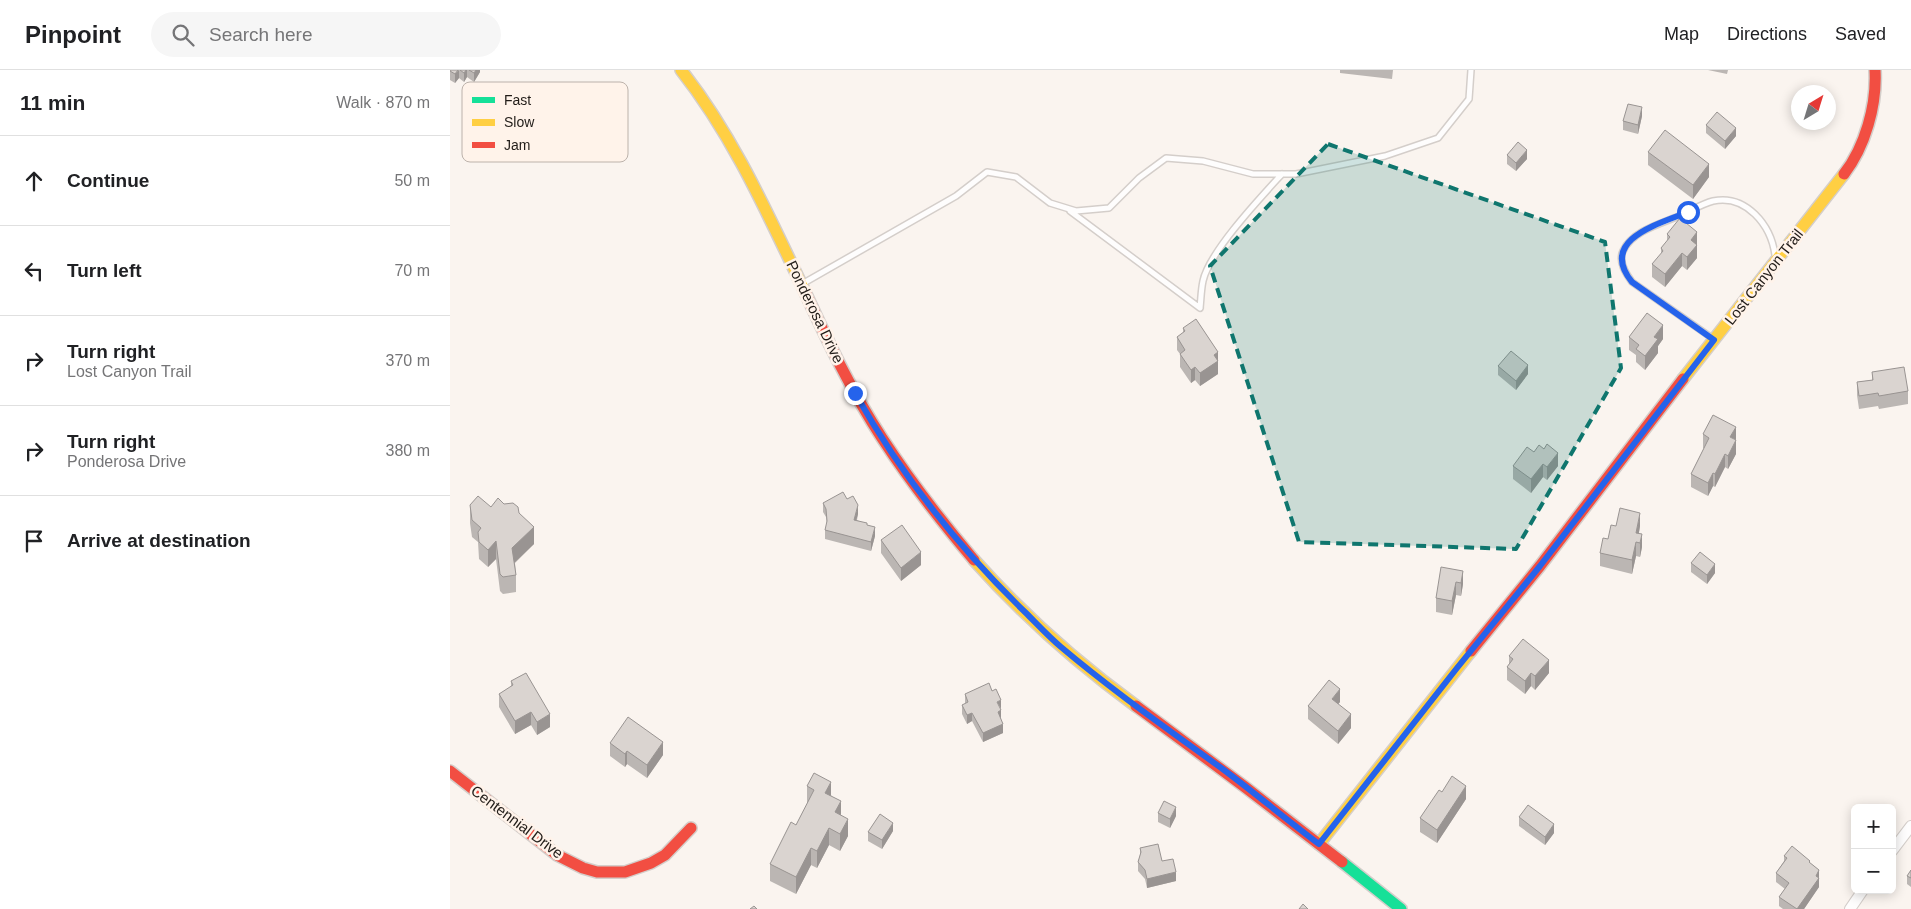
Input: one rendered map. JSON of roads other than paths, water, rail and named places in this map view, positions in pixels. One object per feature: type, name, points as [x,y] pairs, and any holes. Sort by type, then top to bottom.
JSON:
[{"type":"street","name":"Ponderosa Drive","points":[[681,70],[717,118],[738,154],[844,373],[881,437],[936,515],[990,576],[1046,633],[1075,658],[1401,909]]},
{"type":"street","name":"Lost Canyon Trail","points":[[1319,844],[1457,668],[1530,580],[1848,169],[1860,147],[1874,109],[1875,70]]},
{"type":"street","name":"Centennial Drive","points":[[450,771],[557,855],[597,872],[625,872],[651,863],[665,855],[691,828]]},
{"type":"street","points":[[1894,849],[1911,826]]},
{"type":"street","points":[[1850,909],[1861,894]]},
{"type":"lane","points":[[801,285],[956,196],[987,172],[1016,177],[1050,203],[1076,211],[1109,208],[1139,178],[1166,158],[1203,161],[1253,174],[1296,174],[1385,156],[1438,138],[1469,99],[1471,70]]},
{"type":"lane","points":[[1066,208],[1200,308],[1203,280],[1213,257],[1261,196],[1282,174]]},
{"type":"lane","points":[[1714,340],[1632,282],[1621,261],[1622,252],[1630,240],[1656,225],[1712,201],[1730,201],[1747,207],[1762,220],[1774,248],[1776,262]]}]
